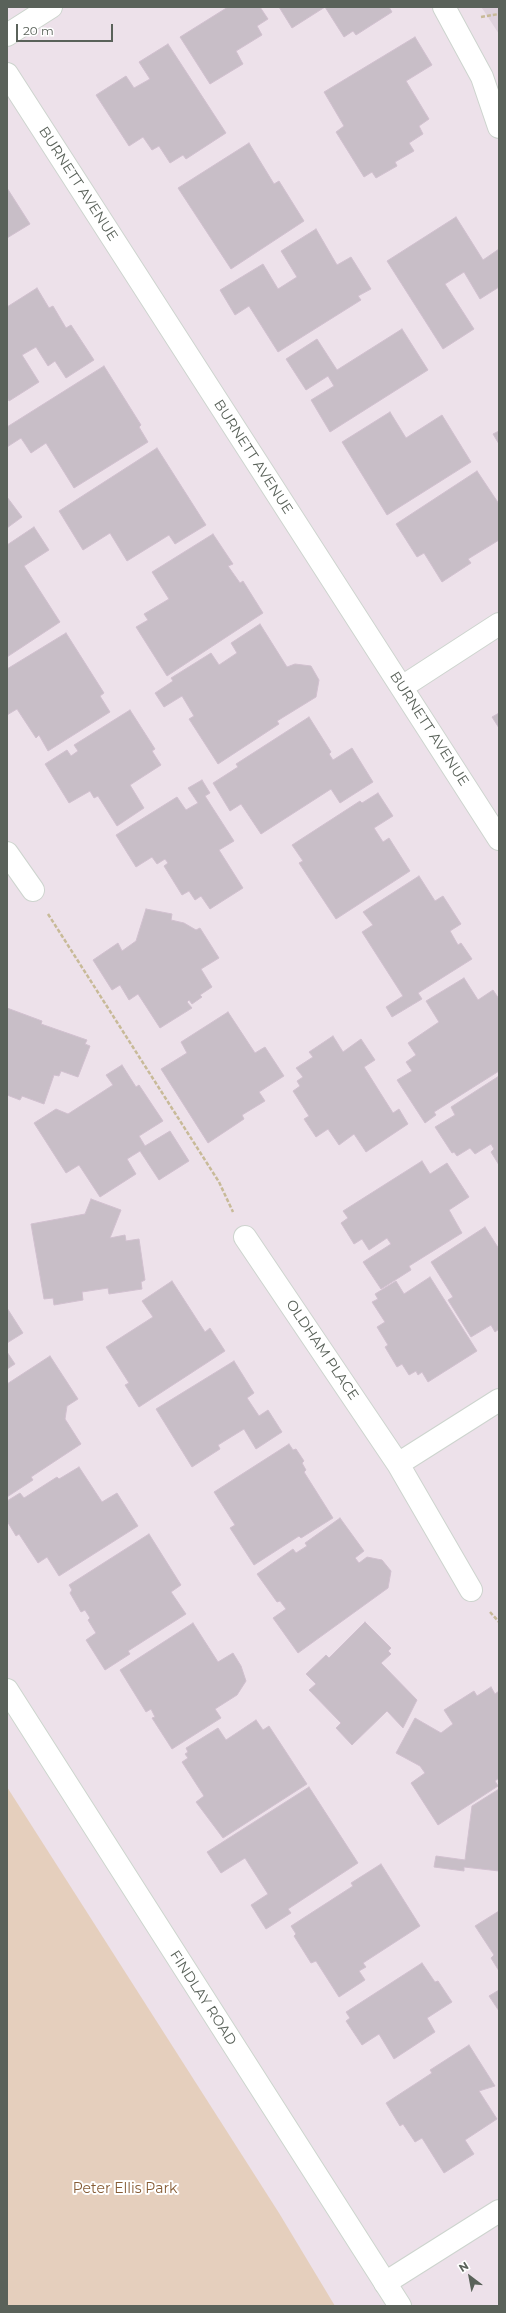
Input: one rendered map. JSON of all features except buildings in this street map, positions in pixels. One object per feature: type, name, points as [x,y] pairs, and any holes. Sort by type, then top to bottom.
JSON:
[{"type":"street","points":[[7,35],[51,7]]},
{"type":"street","points":[[444,7],[482,77],[499,127]]},
{"type":"street","name":"BURNETT AVENUE","points":[[7,74],[499,839]]},
{"type":"street","points":[[402,687],[499,624]]},
{"type":"street","points":[[7,853],[33,890]]},
{"type":"street","name":"OLDHAM PLACE","points":[[245,1237],[398,1464],[471,1590]]},
{"type":"street","points":[[398,1464],[499,1400]]},
{"type":"street","name":"FINDLAY ROAD","points":[[7,1690],[400,2306]]},
{"type":"street","points":[[385,2283],[499,2211]]},
{"type":"path","points":[[480,17],[499,14]]},
{"type":"path","points":[[33,890],[219,1182],[245,1237]]},
{"type":"shaded area","points":[[481,7],[499,7],[499,34],[484,11]]},
{"type":"green space","name":"Peter Ellis Park","points":[[7,1787],[279,2213],[335,2306],[7,2306]]}]
